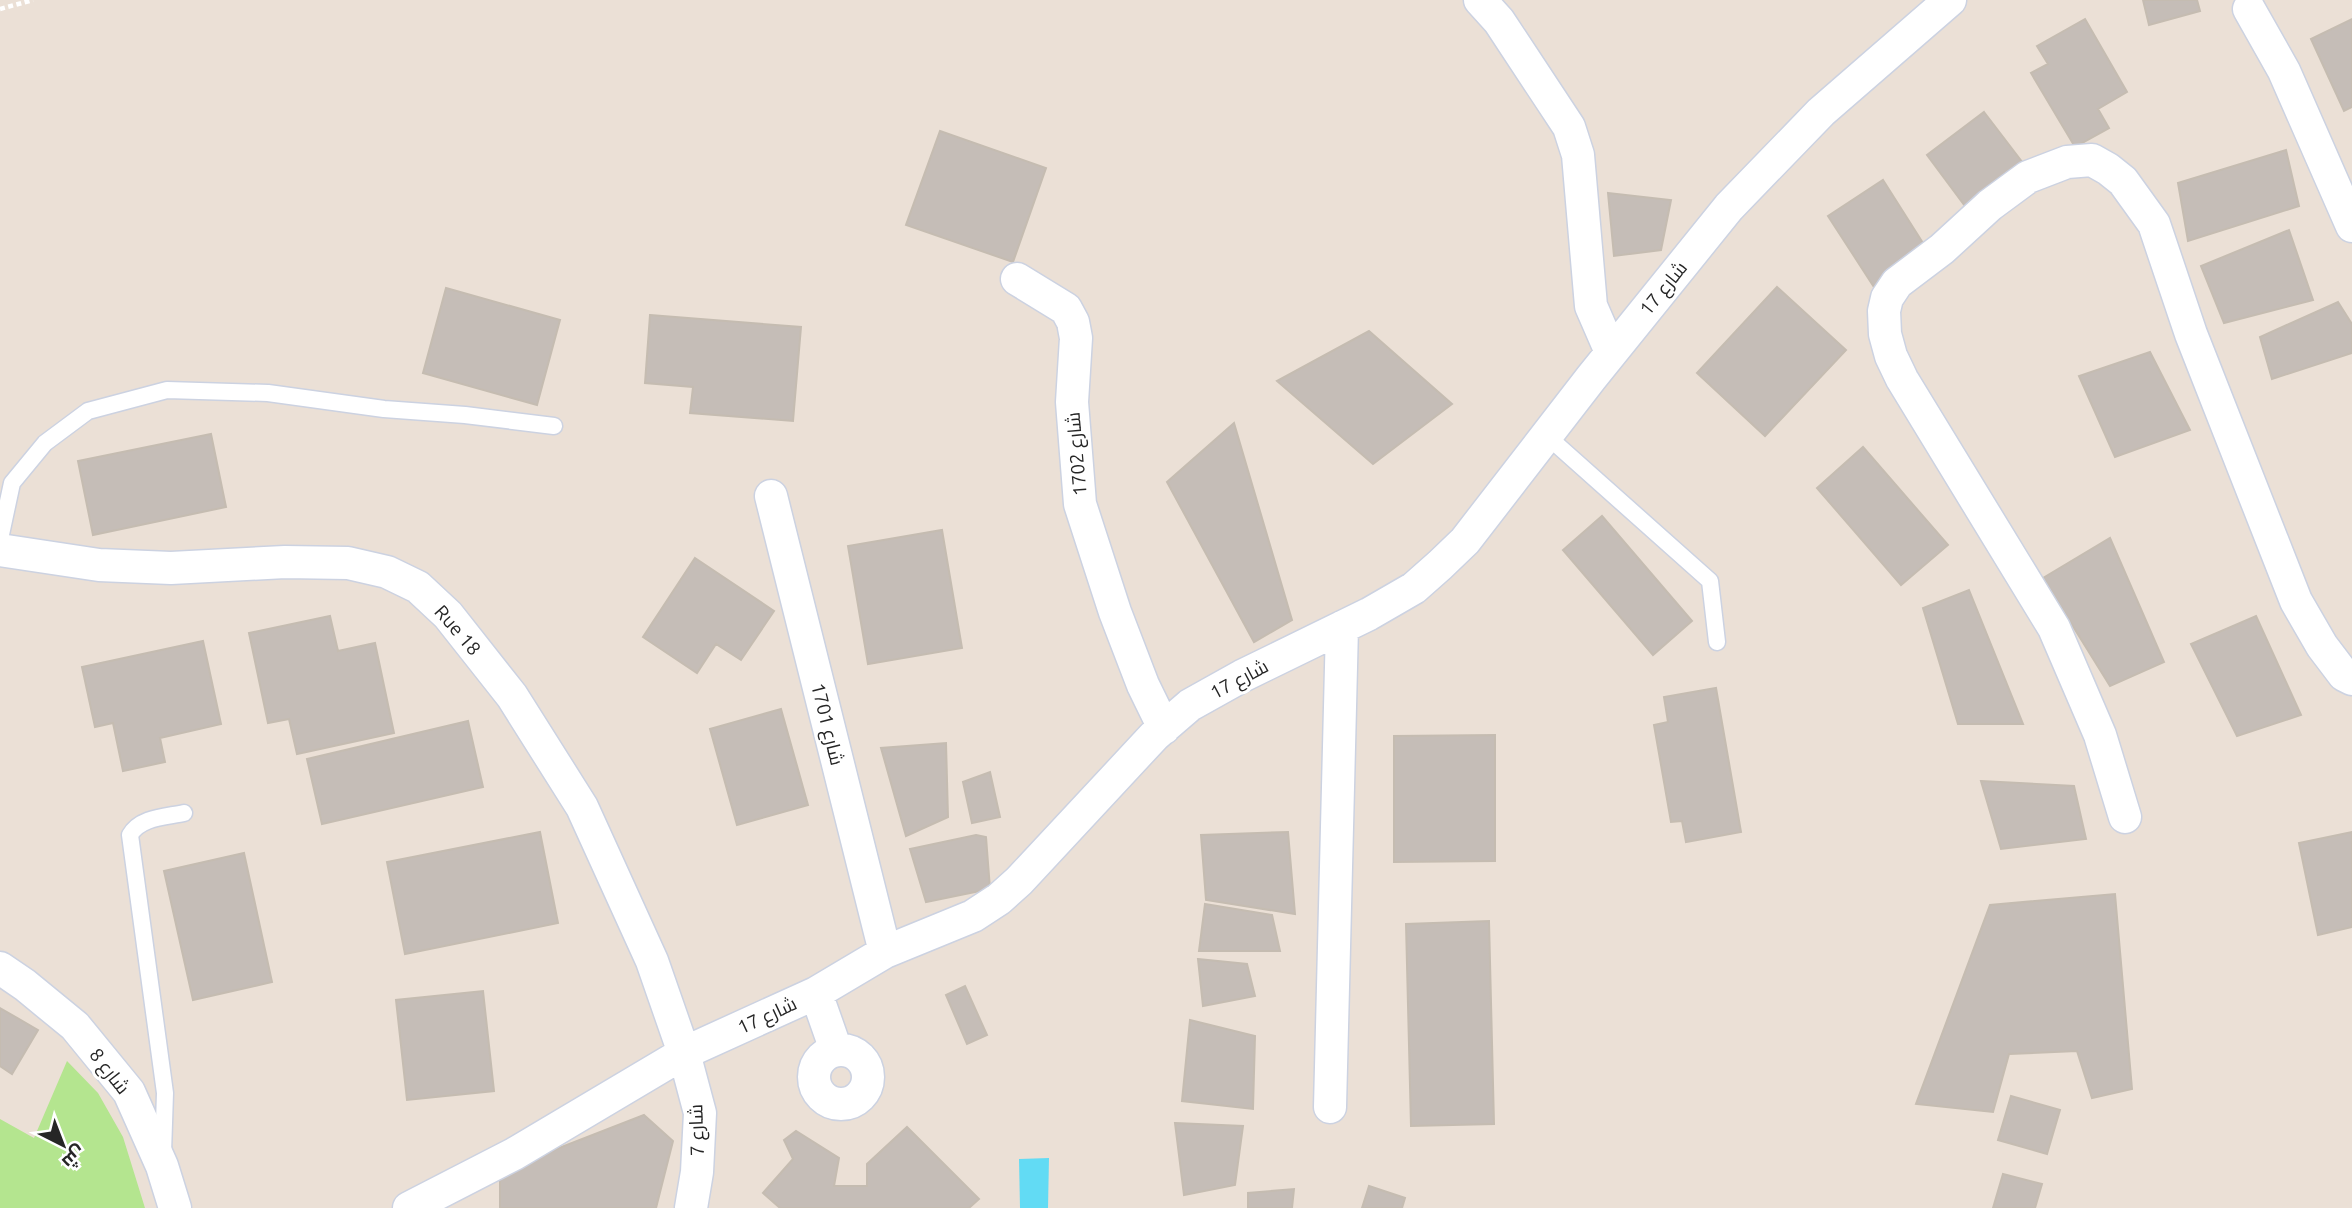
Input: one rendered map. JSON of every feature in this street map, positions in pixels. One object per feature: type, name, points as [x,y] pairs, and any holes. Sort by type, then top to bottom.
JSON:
[{"type":"street","points":[[1480,0],[1499,21],[1569,127],[1577,155],[1591,306],[1611,352]]},
{"type":"street","name":"شارع 17","points":[[409,1208],[514,1154],[684,1053],[816,993],[885,953],[973,916],[999,899],[1019,881],[1117,775],[1190,705],[1370,614],[1414,588],[1465,541],[1611,352],[1729,206],[1821,113],[1950,0]]},
{"type":"street","points":[[2249,9],[2284,71],[2352,226]]},
{"type":"street","points":[[2125,817],[2100,735],[2053,628],[1902,379],[1891,356],[1885,334],[1884,311],[1887,298],[1897,283],[1942,249],[1990,205],[2028,177],[2067,162],[2092,160],[2123,181],[2154,224],[2196,346],[2296,601],[2322,646],[2344,675],[2352,679]]},
{"type":"street","name":"شارع 1702","points":[[1017,279],[1066,309],[1073,322],[1076,338],[1072,402],[1080,503],[1115,612],[1143,685],[1164,728]]},
{"type":"street","name":"شارع 1701","points":[[771,496],[885,953]]},
{"type":"street","name":"Rue 18","points":[[0,550],[111,566],[171,568],[285,562],[348,563],[387,572],[418,587],[448,615],[512,696],[582,807],[652,961],[684,1053]]},
{"type":"street","points":[[1330,1107],[1342,627]]},
{"type":"street","name":"شارع 8","points":[[0,968],[75,1026],[129,1092],[162,1166],[175,1208]]},
{"type":"street","points":[[816,993],[836,1050]]},
{"type":"street","name":"شارع 7","points":[[684,1053],[700,1113],[697,1172],[691,1208]]},
{"type":"lane","points":[[0,539],[12,483],[45,443],[88,411],[167,390],[268,393],[384,409],[554,426]]},
{"type":"lane","points":[[1546,435],[1710,581],[1717,642]]},
{"type":"lane","points":[[162,1166],[165,1093],[130,835],[135,826],[143,822],[184,813]]},
{"type":"path","points":[[0,9],[33,0]]},
{"type":"green space","points":[[67,1061],[98,1093],[123,1137],[145,1208],[0,1208],[0,1119],[34,1138]]},
{"type":"water","points":[[1049,1158],[1048,1208],[1020,1208],[1019,1159]]},
{"type":"building","points":[[2143,0],[2197,0],[2200,11],[2149,25]]},
{"type":"building","points":[[2085,19],[2127,92],[2098,109],[2109,128],[2075,147],[2031,73],[2048,64],[2037,46]]},
{"type":"building","points":[[2352,19],[2352,107],[2344,111],[2311,39]]},
{"type":"building","points":[[1984,112],[2026,167],[1968,210],[1927,155]]},
{"type":"building","points":[[940,131],[1046,168],[1013,262],[906,225]]},
{"type":"building","points":[[2286,150],[2299,206],[2188,241],[2178,183]]},
{"type":"building","points":[[1883,180],[1928,251],[1874,287],[1828,216]]},
{"type":"building","points":[[1608,193],[1671,200],[1661,250],[1614,256]]},
{"type":"building","points":[[2289,230],[2313,300],[2224,323],[2201,266]]},
{"type":"building","points":[[1777,287],[1846,350],[1765,436],[1697,373]]},
{"type":"building","points":[[446,288],[560,320],[537,405],[423,373]]},
{"type":"building","points":[[2338,302],[2352,324],[2352,353],[2272,379],[2260,337]]},
{"type":"building","points":[[650,315],[801,327],[793,421],[690,413],[693,387],[645,383]]},
{"type":"building","points":[[1369,331],[1452,404],[1373,464],[1277,381]]},
{"type":"building","points":[[2150,352],[2190,430],[2115,457],[2079,376]]},
{"type":"building","points":[[1234,423],[1292,620],[1254,642],[1167,482]]},
{"type":"building","points":[[211,434],[226,507],[93,535],[78,461]]},
{"type":"building","points":[[1863,447],[1948,545],[1901,585],[1817,488]]},
{"type":"building","points":[[1602,516],[1692,621],[1653,655],[1563,550]]},
{"type":"building","points":[[942,530],[962,648],[868,664],[848,546]]},
{"type":"building","points":[[2110,538],[2164,662],[2110,686],[2043,578]]},
{"type":"building","points":[[695,558],[774,611],[741,660],[716,644],[697,673],[643,637]]},
{"type":"building","points":[[1969,590],[2023,724],[1958,724],[1923,608]]},
{"type":"building","points":[[330,616],[338,651],[375,643],[394,733],[297,754],[289,719],[268,723],[249,633]]},
{"type":"building","points":[[2256,616],[2301,715],[2237,736],[2191,644]]},
{"type":"building","points":[[203,641],[221,724],[160,738],[165,762],[123,771],[113,723],[95,727],[82,667]]},
{"type":"building","points":[[1716,688],[1741,832],[1686,842],[1682,821],[1671,822],[1654,725],[1668,722],[1664,697]]},
{"type":"building","points":[[781,709],[808,805],[737,825],[710,729]]},
{"type":"building","points":[[468,721],[483,787],[322,824],[307,759]]},
{"type":"building","points":[[1495,735],[1495,861],[1394,862],[1394,736]]},
{"type":"building","points":[[946,743],[948,817],[906,836],[881,748]]},
{"type":"building","points":[[990,772],[1000,817],[972,823],[963,782]]},
{"type":"building","points":[[1981,781],[2074,786],[2086,839],[2001,849]]},
{"type":"building","points":[[540,832],[558,923],[405,954],[387,862]]},
{"type":"building","points":[[1288,832],[1295,914],[1206,900],[1201,835]]},
{"type":"building","points":[[2352,832],[2352,927],[2318,935],[2299,843]]},
{"type":"building","points":[[976,835],[986,837],[990,889],[926,902],[910,849]]},
{"type":"building","points":[[244,853],[272,982],[193,1000],[164,871]]},
{"type":"building","points":[[2115,894],[2132,1089],[2092,1098],[2077,1051],[2009,1054],[1993,1112],[1916,1104],[1990,905]]},
{"type":"building","points":[[1205,904],[1272,915],[1280,951],[1199,951]]},
{"type":"building","points":[[1489,921],[1494,1124],[1411,1126],[1406,924]]},
{"type":"building","points":[[1198,959],[1247,964],[1255,996],[1203,1006]]},
{"type":"building","points":[[965,986],[987,1035],[967,1044],[946,995]]},
{"type":"building","points":[[483,991],[494,1091],[407,1100],[396,1000]]},
{"type":"building","points":[[0,1008],[38,1030],[12,1074],[0,1066]]},
{"type":"building","points":[[1190,1020],[1255,1036],[1253,1109],[1182,1101]]},
{"type":"building","points":[[2011,1096],[2060,1110],[2047,1154],[1998,1140]]},
{"type":"building","points":[[644,1115],[673,1141],[656,1208],[500,1208],[500,1171]]},
{"type":"building","points":[[1175,1123],[1243,1126],[1235,1185],[1184,1195]]},
{"type":"building","points":[[907,1127],[979,1199],[969,1208],[780,1208],[763,1193],[793,1159],[784,1140],[796,1131],[839,1158],[834,1186],[867,1186],[867,1164]]},
{"type":"building","points":[[2003,1174],[2042,1184],[2035,1208],[1993,1208]]},
{"type":"building","points":[[1369,1186],[1405,1198],[1402,1208],[1362,1208]]},
{"type":"building","points":[[1294,1189],[1292,1208],[1248,1208],[1248,1193]]}]
